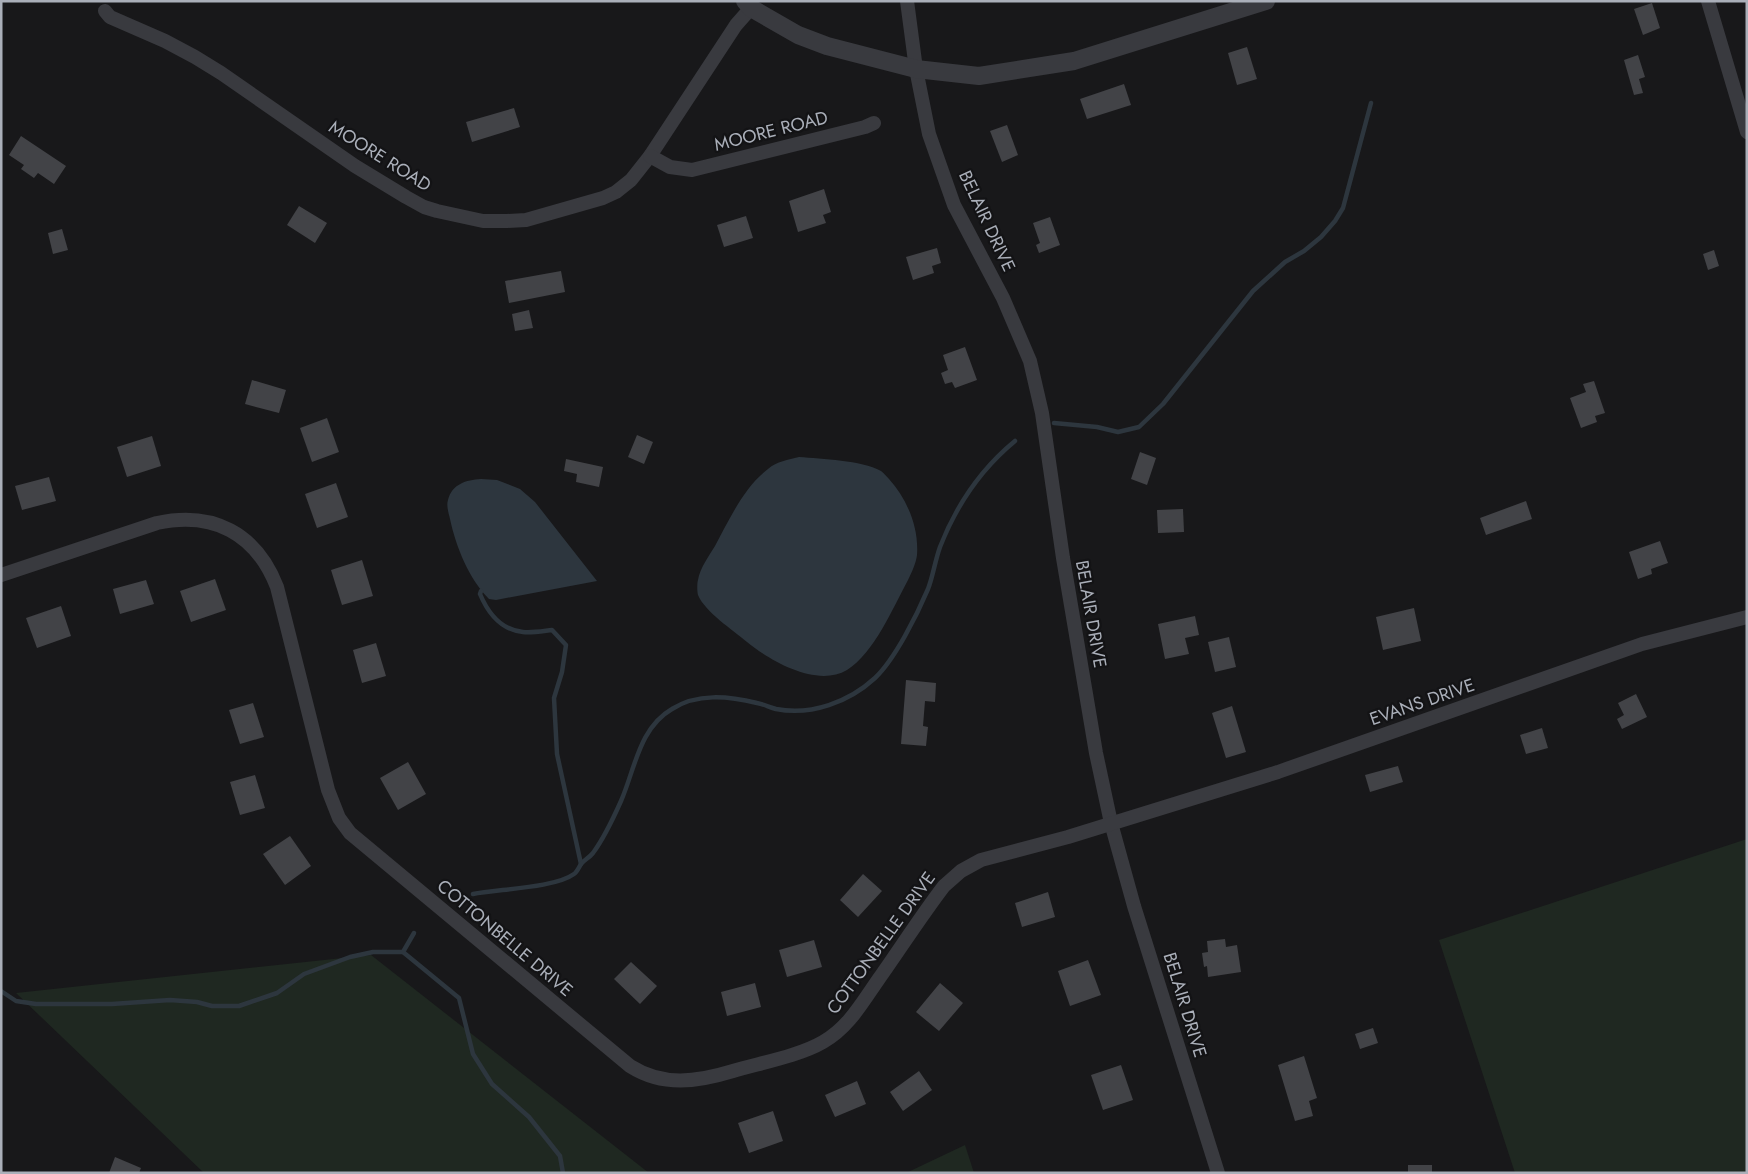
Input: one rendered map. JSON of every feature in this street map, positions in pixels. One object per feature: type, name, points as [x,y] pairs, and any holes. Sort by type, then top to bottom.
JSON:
[{"type":"street","name":"BELAIR DRIVE","points":[[907,1],[916,69],[929,134],[954,205],[1003,298],[1030,361],[1042,413],[1062,558],[1096,753],[1111,823],[1134,906],[1218,1173]]},
{"type":"street","points":[[748,5],[798,35],[827,46],[916,69],[978,76],[1074,61],[1266,1]]},
{"type":"street","points":[[1708,1],[1747,132]]},
{"type":"street","name":"MOORE ROAD","points":[[105,11],[110,17],[165,41],[195,57],[385,185],[424,207],[483,221],[520,221],[603,198],[616,192],[631,180],[650,156],[748,5]]},
{"type":"street","name":"MOORE ROAD","points":[[650,156],[670,167],[692,170],[865,127],[874,123]]},
{"type":"street","name":"COTTONBELLE DRIVE","points":[[1,575],[170,520],[212,522],[232,530],[256,550],[266,564],[277,587],[328,790],[339,818],[350,833],[630,1066],[646,1075],[664,1080],[685,1082],[713,1077],[804,1051],[822,1043],[852,1017],[941,890],[961,871],[981,860],[1068,837],[1111,823]]},
{"type":"street","name":"EVANS DRIVE","points":[[1111,823],[1278,772],[1642,644],[1747,617]]},
{"type":"shaded area","points":[[799,457],[852,462],[881,471],[889,479],[906,504],[911,514],[916,534],[917,555],[915,564],[882,629],[866,653],[857,662],[847,670],[835,675],[808,674],[794,670],[768,657],[713,614],[698,595],[698,581],[703,567],[744,494],[759,476],[771,466]]},
{"type":"shaded area","points":[[470,480],[497,480],[520,489],[535,502],[597,581],[496,600],[489,599],[475,582],[464,562],[447,507],[450,495],[456,487]]},
{"type":"shaded area","points":[[1747,839],[1747,1173],[1515,1173],[1439,940]]},
{"type":"shaded area","points":[[371,955],[649,1173],[204,1173],[16,993]]},
{"type":"shaded area","points":[[965,1145],[974,1173],[906,1173]]},
{"type":"building","points":[[1652,3],[1660,28],[1643,35],[1634,9]]},
{"type":"building","points":[[1247,47],[1257,79],[1237,85],[1228,53]]},
{"type":"building","points":[[1638,55],[1645,77],[1639,79],[1643,93],[1634,95],[1624,60]]},
{"type":"building","points":[[1124,84],[1131,105],[1087,119],[1080,99]]},
{"type":"building","points":[[514,108],[520,127],[472,142],[466,122]]},
{"type":"building","points":[[1007,125],[1018,155],[1002,162],[990,131]]},
{"type":"building","points":[[21,136],[66,166],[54,184],[38,173],[34,178],[21,169],[24,165],[9,155]]},
{"type":"building","points":[[824,189],[831,212],[823,215],[826,223],[798,232],[789,201]]},
{"type":"building","points":[[299,206],[327,223],[315,243],[287,225]]},
{"type":"building","points":[[746,216],[753,238],[724,247],[717,225]]},
{"type":"building","points":[[1050,217],[1060,245],[1039,253],[1036,245],[1040,243],[1033,223]]},
{"type":"building","points":[[62,229],[68,250],[53,254],[48,233]]},
{"type":"building","points":[[937,248],[941,263],[932,266],[934,273],[913,280],[906,257]]},
{"type":"building","points":[[1714,250],[1719,266],[1708,270],[1703,254]]},
{"type":"building","points":[[561,271],[565,292],[509,303],[505,281]]},
{"type":"building","points":[[529,310],[533,328],[515,331],[512,314]]},
{"type":"building","points":[[965,347],[977,380],[955,388],[952,382],[945,384],[941,373],[948,370],[943,355]]},
{"type":"building","points":[[252,380],[286,390],[279,413],[245,404]]},
{"type":"building","points":[[1594,381],[1605,413],[1595,416],[1597,422],[1581,428],[1570,398],[1586,392],[1583,384]]},
{"type":"building","points":[[327,418],[339,452],[312,462],[300,428]]},
{"type":"building","points":[[637,435],[653,442],[644,464],[628,457]]},
{"type":"building","points":[[152,436],[161,466],[127,477],[117,447]]},
{"type":"building","points":[[1140,452],[1156,458],[1147,485],[1131,479]]},
{"type":"building","points":[[566,459],[603,467],[599,487],[576,482],[577,474],[564,471]]},
{"type":"building","points":[[49,477],[56,501],[22,510],[15,486]]},
{"type":"building","points":[[336,483],[348,517],[317,528],[305,494]]},
{"type":"building","points":[[1526,501],[1532,519],[1486,535],[1480,518]]},
{"type":"building","points":[[1183,509],[1184,532],[1158,533],[1157,510]]},
{"type":"building","points":[[1660,541],[1668,563],[1651,569],[1652,574],[1638,579],[1629,552]]},
{"type":"building","points":[[362,560],[373,596],[342,605],[331,570]]},
{"type":"building","points":[[215,579],[226,610],[191,622],[180,591]]},
{"type":"building","points":[[146,580],[154,604],[120,614],[113,589]]},
{"type":"building","points":[[61,606],[71,636],[37,648],[26,618]]},
{"type":"building","points":[[1414,608],[1421,641],[1383,650],[1376,617]]},
{"type":"building","points":[[1195,616],[1199,635],[1185,638],[1189,654],[1165,659],[1158,624]]},
{"type":"building","points":[[1229,637],[1236,667],[1215,672],[1208,642]]},
{"type":"building","points":[[376,643],[386,676],[362,683],[353,650]]},
{"type":"building","points":[[906,680],[936,683],[935,702],[925,701],[923,726],[928,727],[926,746],[901,744]]},
{"type":"building","points":[[1636,694],[1647,717],[1622,729],[1617,719],[1624,715],[1618,703]]},
{"type":"building","points":[[253,703],[264,737],[240,744],[229,710]]},
{"type":"building","points":[[1232,706],[1246,752],[1226,758],[1212,713]]},
{"type":"building","points":[[1542,728],[1548,748],[1526,754],[1520,735]]},
{"type":"building","points":[[408,762],[426,794],[398,810],[380,778]]},
{"type":"building","points":[[1398,766],[1403,782],[1370,792],[1365,775]]},
{"type":"building","points":[[255,775],[265,808],[240,815],[230,782]]},
{"type":"building","points":[[290,836],[311,866],[285,885],[263,854]]},
{"type":"building","points":[[863,874],[882,891],[858,917],[840,900]]},
{"type":"building","points":[[1048,892],[1055,917],[1022,927],[1015,903]]},
{"type":"building","points":[[1225,939],[1226,947],[1237,945],[1241,972],[1208,977],[1207,966],[1204,967],[1202,953],[1208,952],[1207,941]]},
{"type":"building","points":[[814,940],[822,967],[787,977],[779,950]]},
{"type":"building","points":[[1088,960],[1101,995],[1070,1006],[1058,971]]},
{"type":"building","points":[[631,962],[657,986],[640,1004],[614,979]]},
{"type":"building","points":[[755,983],[761,1007],[727,1016],[721,992]]},
{"type":"building","points":[[940,983],[963,1003],[939,1031],[916,1012]]},
{"type":"building","points":[[1373,1028],[1378,1043],[1360,1049],[1355,1034]]},
{"type":"building","points":[[1304,1056],[1317,1098],[1309,1101],[1313,1116],[1295,1121],[1278,1065]]},
{"type":"building","points":[[1121,1065],[1133,1100],[1103,1110],[1091,1075]]},
{"type":"building","points":[[919,1071],[932,1090],[903,1111],[890,1092]]},
{"type":"building","points":[[857,1081],[866,1104],[835,1117],[825,1095]]},
{"type":"building","points":[[773,1111],[783,1141],[749,1153],[738,1123]]},
{"type":"building","points":[[115,1157],[141,1168],[139,1173],[109,1173]]},
{"type":"building","points":[[1408,1165],[1432,1165],[1432,1173],[1408,1173]]},
{"type":"waterway","points":[[1054,423],[1097,427],[1118,432],[1139,427],[1163,404],[1253,291],[1285,262],[1304,251],[1321,237],[1335,221],[1343,208],[1371,103]]},
{"type":"waterway","points":[[473,894],[540,885],[565,879],[575,873],[593,853],[608,828],[621,801],[645,738],[661,717],[672,709],[692,700],[713,697],[746,701],[789,711],[816,709],[841,700],[865,687],[883,670],[905,636],[930,584],[946,532],[962,503],[991,464],[1015,441]]},
{"type":"waterway","points":[[481,591],[480,594],[491,614],[508,628],[523,632],[552,630],[566,645],[562,672],[554,698],[557,754],[581,864]]},
{"type":"waterway","points":[[403,952],[414,933]]},
{"type":"waterway","points":[[1,991],[16,1001],[36,1004],[112,1004],[170,1000],[197,1002],[212,1006],[239,1006],[277,993],[304,974],[350,957],[373,952],[403,952],[459,998],[473,1054],[492,1084],[529,1117],[560,1156],[563,1173]]}]
